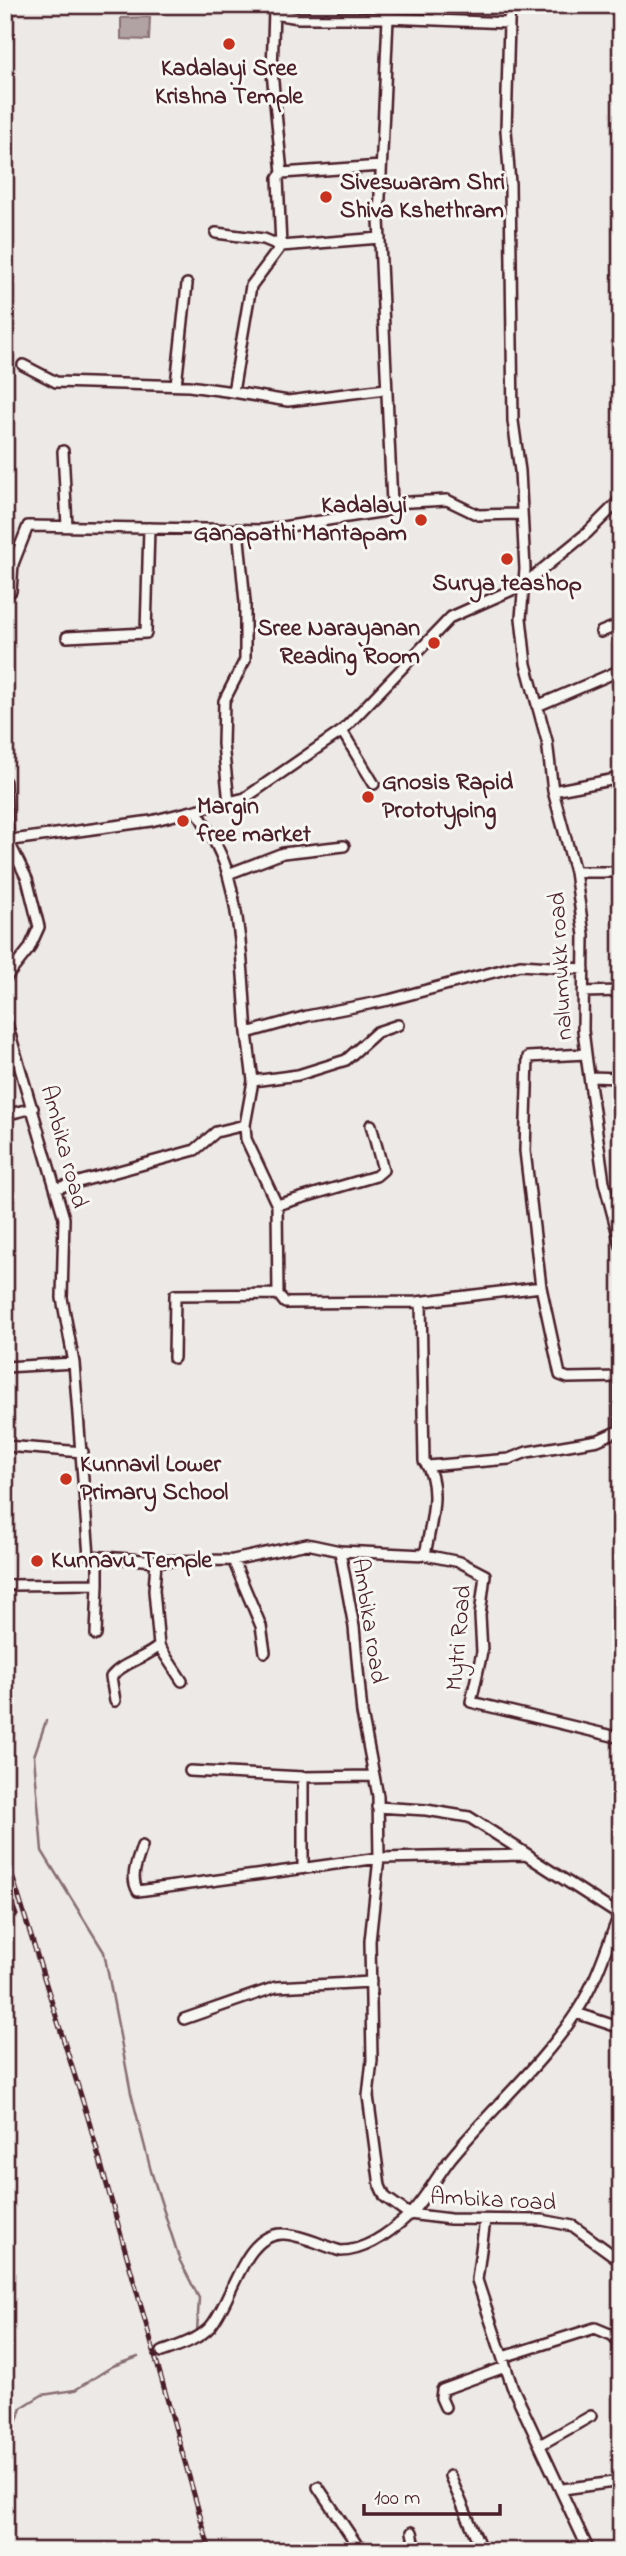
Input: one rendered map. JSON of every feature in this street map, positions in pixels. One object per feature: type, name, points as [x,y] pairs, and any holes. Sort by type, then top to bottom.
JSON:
[{"type":"street","points":[[439,5],[439,20]]},
{"type":"street","name":"nalumukk road","points":[[510,5],[506,130],[511,257],[510,345],[525,569],[521,618],[526,664],[547,741],[553,791],[575,872],[584,935],[586,1054],[604,1182],[616,1214],[621,1246]]},
{"type":"street","points":[[282,173],[272,72],[272,10],[299,19],[509,23]]},
{"type":"street","points":[[5,594],[10,591],[13,564],[28,526],[263,530],[386,511],[392,503],[380,238],[388,19]]},
{"type":"street","points":[[233,392],[251,286],[281,246],[277,204],[278,177],[282,173],[381,166]]},
{"type":"street","points":[[216,233],[264,239],[281,246],[380,238]]},
{"type":"street","points":[[176,385],[187,284]]},
{"type":"street","points":[[23,365],[56,382],[176,385],[288,401],[386,389]]},
{"type":"street","points":[[63,450],[67,526]]},
{"type":"street","points":[[7,841],[151,821],[245,797],[307,758],[342,732],[451,617],[523,585],[587,533],[621,499]]},
{"type":"street","points":[[392,503],[447,500],[478,515],[520,513]]},
{"type":"street","points":[[67,637],[146,633],[149,528]]},
{"type":"street","points":[[229,803],[223,753],[224,701],[245,660],[245,602],[238,529]]},
{"type":"street","points":[[601,632],[621,624]]},
{"type":"street","points":[[537,706],[621,670]]},
{"type":"street","points":[[342,732],[374,784]]},
{"type":"street","points":[[553,791],[621,778]]},
{"type":"street","points":[[5,782],[7,841],[27,879],[39,928],[29,950],[5,979]]},
{"type":"street","points":[[197,811],[216,842],[228,874],[236,915],[253,1081],[245,1125],[246,1139],[277,1205],[278,1294],[285,1303],[421,1302],[541,1287]]},
{"type":"street","points":[[228,874],[283,853],[344,846]]},
{"type":"street","points":[[575,872],[621,872]]},
{"type":"street","points":[[247,1032],[307,1016],[389,1000],[520,965],[584,969]]},
{"type":"street","points":[[583,992],[621,991]]},
{"type":"street","name":"Ambika road","points":[[5,1017],[64,1218],[62,1297],[74,1363],[89,1556],[156,1561],[233,1560],[307,1544],[340,1551],[354,1627],[362,1713],[377,1807],[379,1858],[370,1941],[372,2060],[368,2096],[370,2131],[380,2186],[385,2197],[410,2214],[485,2220],[542,2220],[573,2225],[621,2260]]},
{"type":"street","points":[[253,1081],[298,1075],[346,1060],[377,1032],[398,1025]]},
{"type":"street","points":[[428,1466],[509,1459],[527,1452],[598,1440],[620,1430],[620,1377],[568,1378],[560,1375],[541,1287],[525,1152],[528,1057],[586,1054]]},
{"type":"street","points":[[590,1077],[621,1078]]},
{"type":"street","points":[[5,1115],[33,1108]]},
{"type":"street","points":[[57,1188],[195,1150],[216,1132],[245,1125]]},
{"type":"street","points":[[277,1205],[376,1176],[383,1170],[372,1125]]},
{"type":"street","points":[[174,1358],[175,1295],[278,1294]]},
{"type":"street","points":[[421,1302],[424,1461],[432,1472],[434,1501],[425,1555]]},
{"type":"street","points":[[5,1367],[74,1363]]},
{"type":"street","points":[[5,1446],[83,1452]]},
{"type":"street","name":"Mytri Road","points":[[340,1551],[425,1555],[460,1562],[485,1575],[480,1615],[482,1652],[471,1702],[621,1738]]},
{"type":"street","points":[[96,1635],[98,1557]]},
{"type":"street","points":[[233,1560],[261,1626],[265,1652]]},
{"type":"street","points":[[156,1561],[154,1590],[159,1646],[182,1681]]},
{"type":"street","points":[[11,1585],[99,1584]]},
{"type":"street","points":[[115,1701],[111,1677],[116,1670],[147,1657],[159,1646]]},
{"type":"street","points":[[190,1771],[303,1777],[374,1776]]},
{"type":"street","points":[[303,1777],[303,1866]]},
{"type":"street","points":[[377,1807],[426,1810],[469,1817],[620,1912]]},
{"type":"street","points":[[142,1846],[134,1874],[138,1891],[303,1866],[379,1858],[526,1855],[620,1912]]},
{"type":"street","points":[[162,2352],[196,2337],[210,2326],[228,2301],[247,2256],[264,2240],[284,2234],[341,2251],[351,2251],[369,2246],[410,2214],[452,2158],[508,2097],[576,2013],[597,1974],[620,1912]]},
{"type":"street","points":[[184,2020],[276,1987],[372,1982]]},
{"type":"street","points":[[576,2013],[621,2028]]},
{"type":"street","points":[[485,2220],[477,2280],[504,2362],[589,2551]]},
{"type":"street","points":[[445,2407],[440,2398],[442,2390],[504,2362],[595,2328],[612,2335],[621,2344]]},
{"type":"street","points":[[540,2445],[591,2416]]},
{"type":"street","points":[[450,2476],[482,2551]]},
{"type":"street","points":[[562,2490],[621,2481]]},
{"type":"street","points":[[318,2487],[361,2551]]},
{"type":"street","points":[[412,2532],[416,2551]]},
{"type":"shaded area","points":[[150,17],[149,40],[121,39],[121,18]]},
{"type":"waterway","points":[[46,1721],[34,1756],[42,1851],[104,1952],[131,2093],[151,2171],[180,2261],[199,2298],[197,2332]]},
{"type":"waterway","points":[[5,2443],[11,2438],[21,2408],[42,2395],[75,2390],[113,2366],[138,2357]]},
{"type":"railway","points":[[5,1853],[88,2118],[210,2551]]},
{"type":"railway","points":[[5,1886],[16,1915]]},
{"type":"place","name":"Kadalayi Sree Krishna Temple","points":[[229,44]]},
{"type":"place","name":"Siveswaram Shri Shiva Kshethram","points":[[326,197]]},
{"type":"place","name":"Kadalayi Ganapathi Mantapam","points":[[421,520]]},
{"type":"place","name":"Surya teashop","points":[[507,559]]},
{"type":"place","name":"Sree Narayanan Reading Room","points":[[434,643]]},
{"type":"place","name":"Gnosis Rapid Prototyping","points":[[368,797]]},
{"type":"place","name":"Margin free market","points":[[183,821]]},
{"type":"place","name":"Kunnavil Lower Primary School","points":[[66,1479]]},
{"type":"place","name":"Kunnavu Temple","points":[[37,1561]]}]
